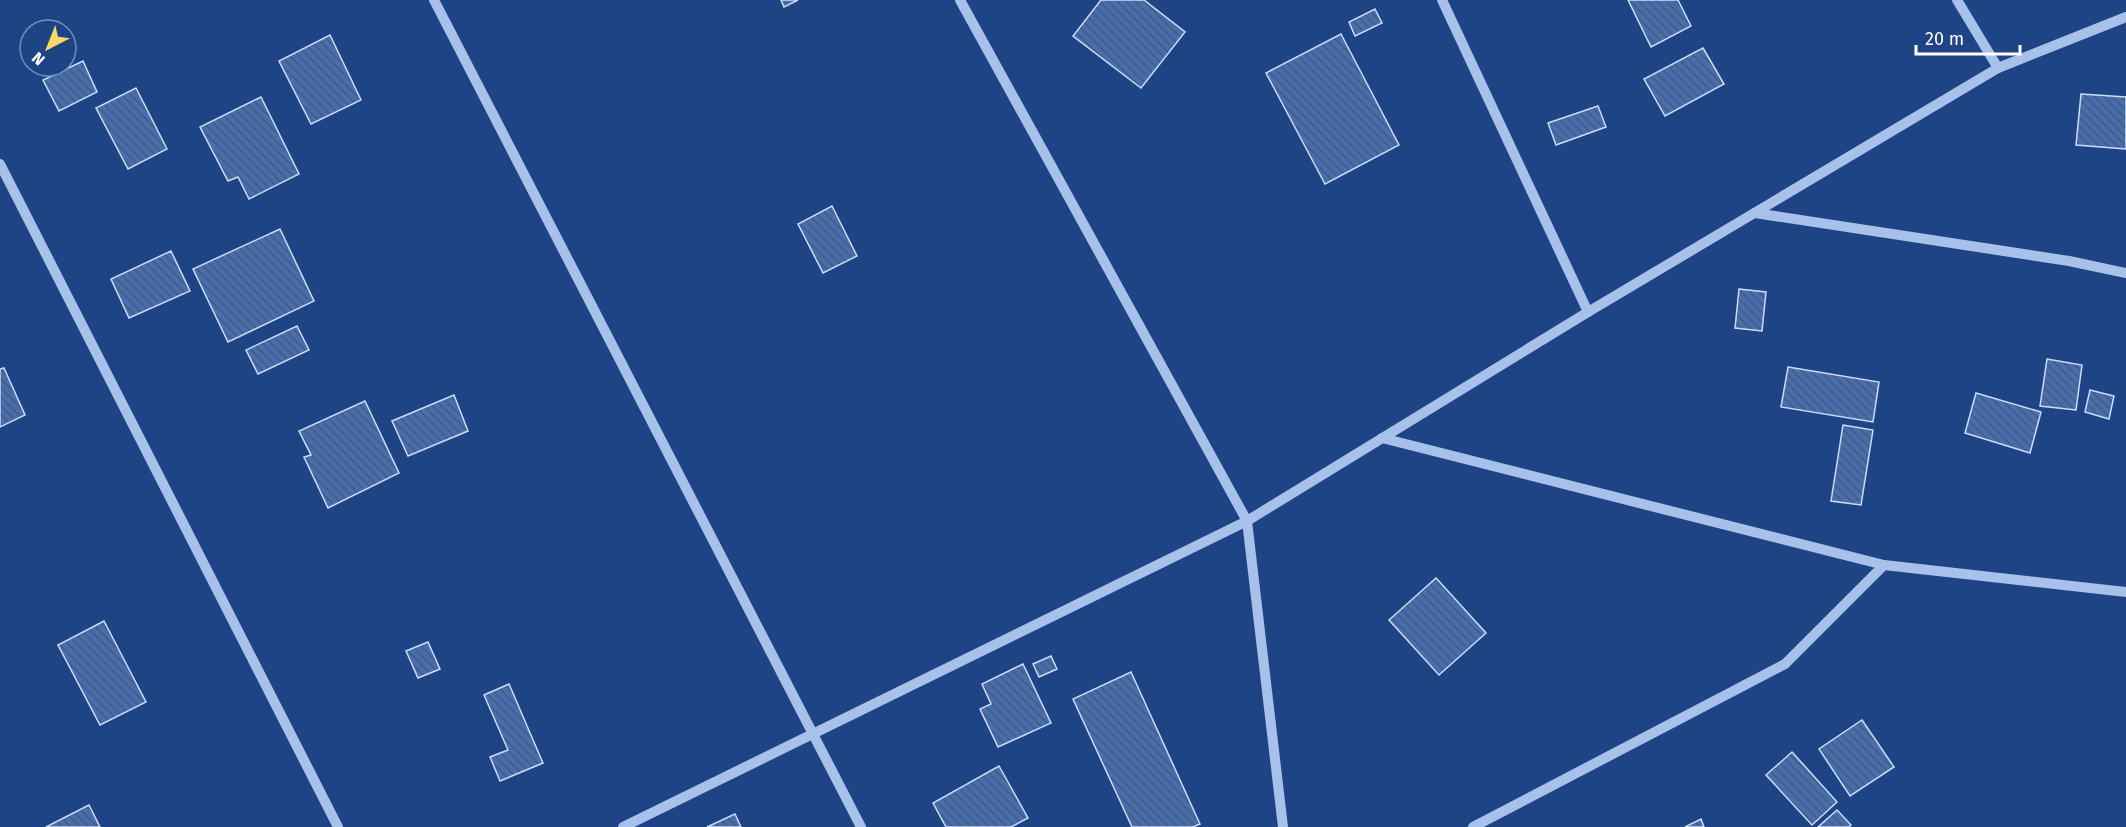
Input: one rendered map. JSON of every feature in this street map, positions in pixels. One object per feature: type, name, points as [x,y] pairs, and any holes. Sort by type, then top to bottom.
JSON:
[{"type":"street","points":[[434,0],[861,827]]},
{"type":"street","points":[[960,0],[1247,521],[1282,827]]},
{"type":"street","points":[[1442,0],[1588,312]]},
{"type":"street","points":[[1957,0],[1998,68]]},
{"type":"street","points":[[623,827],[1247,521],[1588,312],[1998,68],[2126,17]]},
{"type":"street","points":[[0,164],[338,827]]},
{"type":"street","points":[[1755,213],[2069,261],[2126,273]]},
{"type":"street","points":[[1382,438],[1884,565],[2126,592]]},
{"type":"street","points":[[1473,827],[1785,664],[1884,565]]},
{"type":"building","points":[[781,0],[798,0],[784,7]]},
{"type":"building","points":[[1101,0],[1144,0],[1185,32],[1141,88],[1073,36]]},
{"type":"building","points":[[1628,0],[1678,0],[1691,26],[1651,47]]},
{"type":"building","points":[[1375,9],[1382,23],[1355,36],[1349,22]]},
{"type":"building","points":[[1341,34],[1399,145],[1325,184],[1266,73]]},
{"type":"building","points":[[330,35],[361,100],[311,124],[279,61]]},
{"type":"building","points":[[1703,48],[1724,84],[1665,116],[1644,79]]},
{"type":"building","points":[[83,61],[97,92],[59,111],[43,80],[78,78],[78,63]]},
{"type":"building","points":[[136,88],[167,149],[128,169],[96,108]]},
{"type":"building","points":[[2081,94],[2126,97],[2126,149],[2076,145]]},
{"type":"building","points":[[261,97],[299,174],[249,199],[238,177],[228,181],[200,127]]},
{"type":"building","points":[[1598,106],[1606,127],[1556,145],[1548,123]]},
{"type":"building","points":[[832,206],[857,256],[823,273],[798,224]]},
{"type":"building","points":[[280,229],[314,301],[228,342],[193,269]]},
{"type":"building","points":[[171,251],[190,291],[129,318],[111,279]]},
{"type":"building","points":[[1739,289],[1766,292],[1762,331],[1735,328]]},
{"type":"building","points":[[297,326],[309,350],[258,374],[246,350]]},
{"type":"building","points":[[2047,359],[2082,365],[2076,410],[2040,406]]},
{"type":"building","points":[[1788,367],[1879,382],[1873,422],[1781,407]]},
{"type":"building","points":[[4,368],[25,415],[0,427],[0,369]]},
{"type":"building","points":[[2090,390],[2114,396],[2109,419],[2085,412]]},
{"type":"building","points":[[1976,393],[2041,412],[2030,453],[1965,433]]},
{"type":"building","points":[[454,395],[468,431],[408,456],[392,421]]},
{"type":"building","points":[[365,401],[399,473],[328,508],[304,457],[311,455],[299,431]]},
{"type":"building","points":[[1843,425],[1873,430],[1861,505],[1831,501]]},
{"type":"building","points":[[1436,578],[1486,633],[1439,675],[1389,620]]},
{"type":"building","points":[[104,621],[146,702],[100,725],[58,645]]},
{"type":"building","points":[[428,642],[440,669],[418,678],[406,651]]},
{"type":"building","points":[[1051,656],[1057,669],[1039,677],[1033,664]]},
{"type":"building","points":[[1023,664],[1051,723],[998,747],[980,709],[991,704],[982,684]]},
{"type":"building","points":[[1131,672],[1200,824],[1193,827],[1132,827],[1073,699]]},
{"type":"building","points":[[509,684],[543,763],[500,781],[490,757],[508,750],[484,695]]},
{"type":"building","points":[[1862,720],[1894,767],[1850,796],[1819,749]]},
{"type":"building","points":[[1792,752],[1837,802],[1812,825],[1766,775]]},
{"type":"building","points":[[999,766],[1028,818],[1011,827],[946,827],[933,803]]},
{"type":"building","points":[[89,805],[100,827],[46,827]]},
{"type":"building","points":[[1837,810],[1851,825],[1849,827],[1818,827]]},
{"type":"building","points":[[735,814],[741,827],[707,827]]},
{"type":"building","points":[[1701,819],[1704,827],[1685,827]]}]
